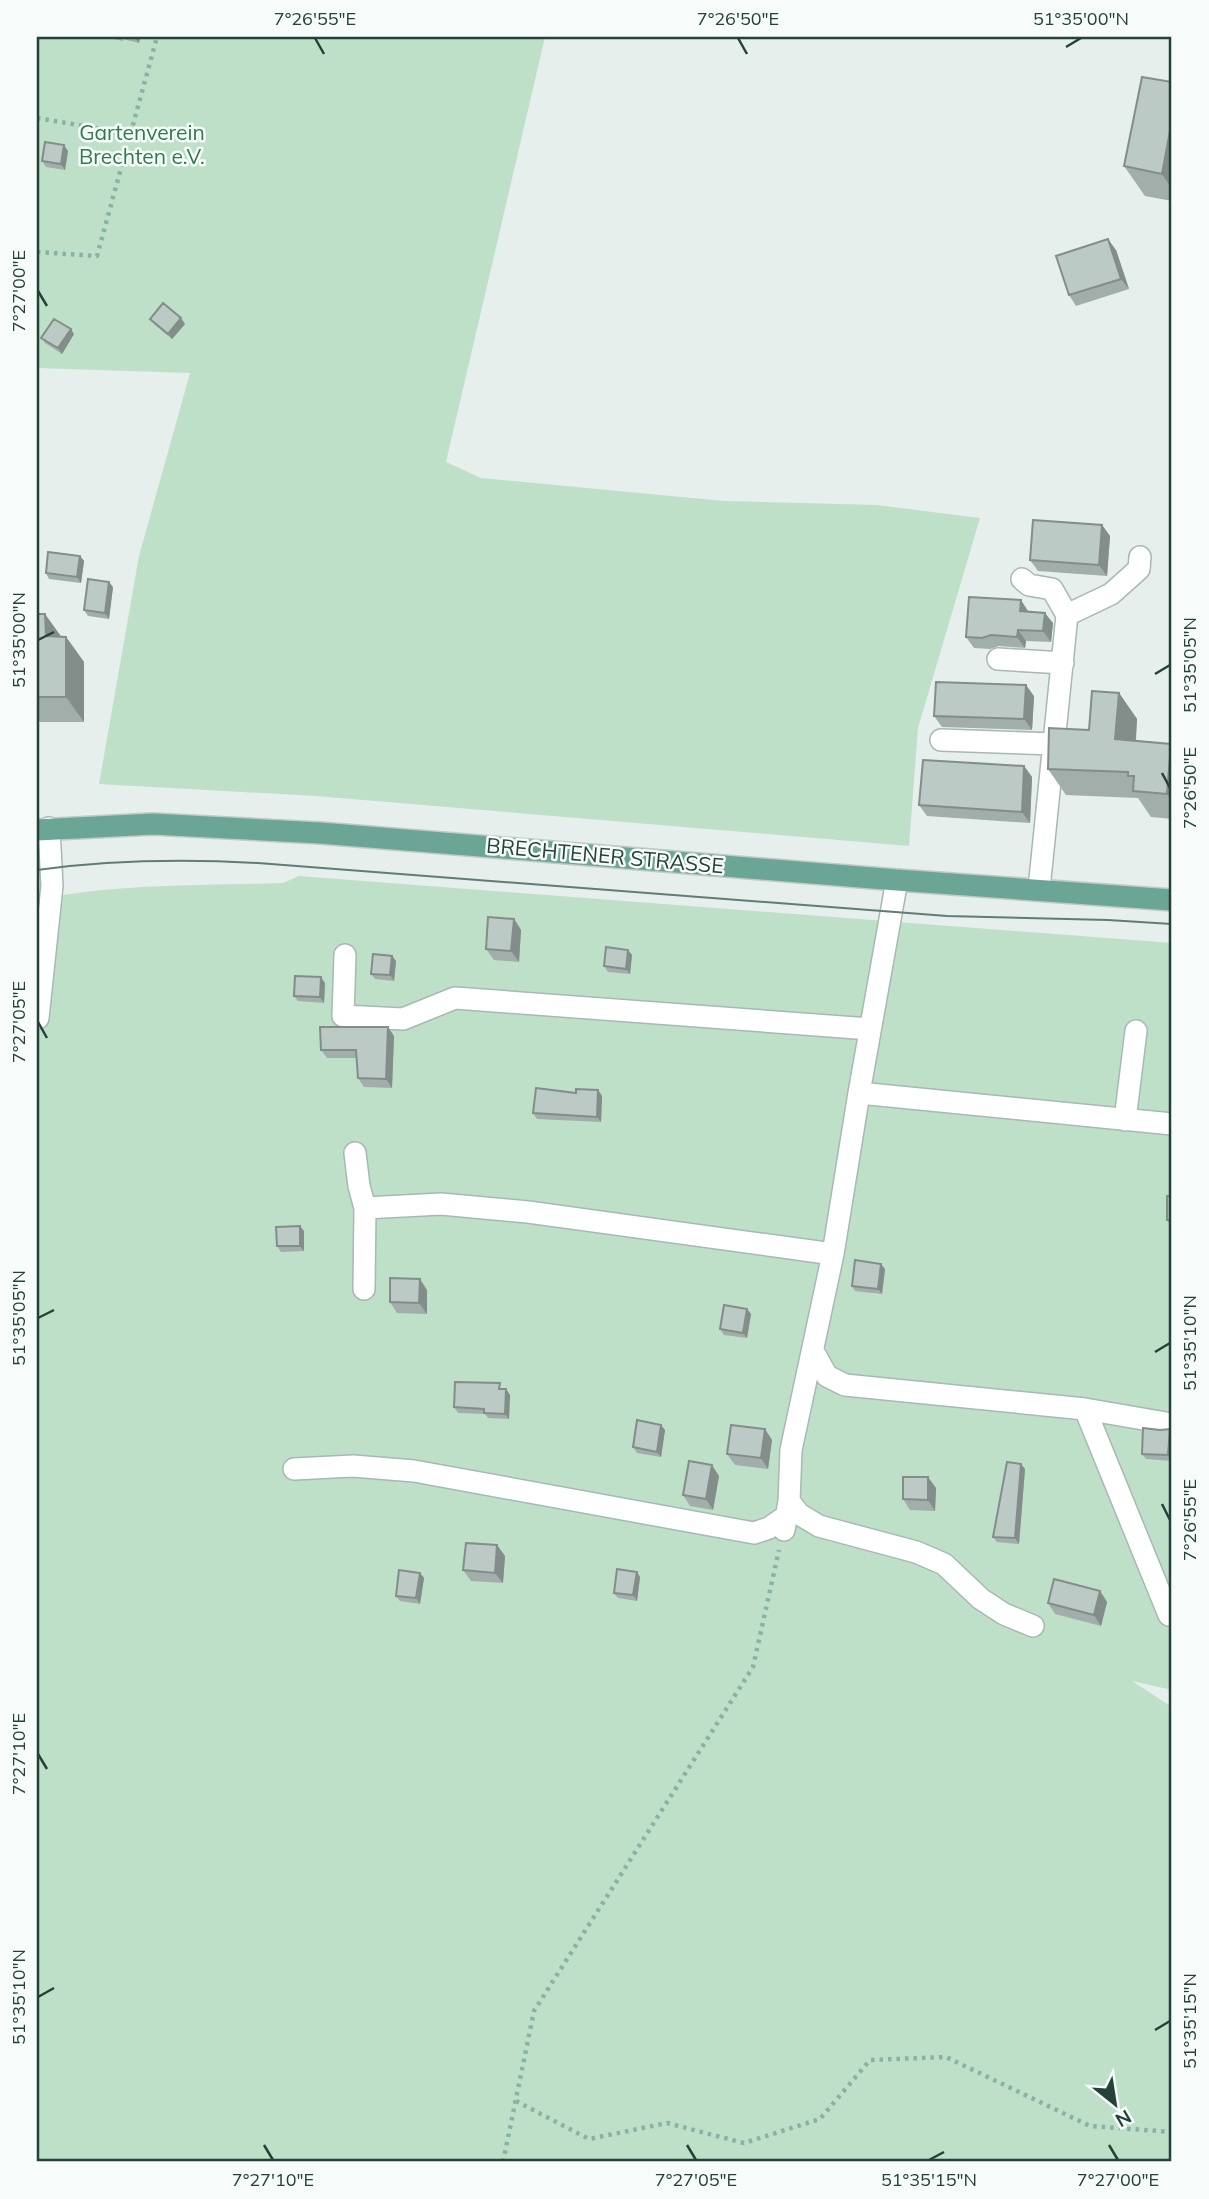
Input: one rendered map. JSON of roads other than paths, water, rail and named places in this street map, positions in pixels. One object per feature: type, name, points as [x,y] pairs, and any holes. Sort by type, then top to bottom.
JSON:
[{"type":"main road","name":"BRECHTENER STRASSE","points":[[43,829],[153,824],[320,833],[1172,900]]},
{"type":"lane","points":[[1067,615],[1111,594],[1139,569],[1140,557]]},
{"type":"lane","points":[[1022,579],[1030,585],[1052,589],[1067,615],[1039,889]]},
{"type":"lane","points":[[998,659],[1063,663]]},
{"type":"lane","points":[[941,740],[1055,744]]},
{"type":"lane","points":[[38,1018],[44,893],[43,829]]},
{"type":"lane","points":[[786,1516],[791,1450],[833,1254],[897,880]]},
{"type":"lane","points":[[345,956],[344,1016],[403,1018],[456,998],[870,1030]]},
{"type":"lane","points":[[1125,1119],[1136,1031]]},
{"type":"lane","points":[[859,1093],[1172,1124]]},
{"type":"lane","points":[[355,1153],[365,1208],[364,1289]]},
{"type":"lane","points":[[365,1208],[441,1204],[528,1212],[833,1254]]},
{"type":"lane","points":[[813,1351],[827,1376],[845,1385],[1085,1409],[1166,1423]]},
{"type":"lane","points":[[1085,1409],[1168,1615]]},
{"type":"lane","points":[[294,1469],[353,1466],[414,1471],[754,1533],[769,1528],[786,1516],[799,1514],[819,1526],[916,1552],[944,1564],[981,1599],[1004,1614],[1033,1626]]},
{"type":"tram line","points":[[37,870],[147,861],[258,863],[947,916],[1172,924]]},
{"type":"park label","name":"Gartenverein Brechten e.V.","points":[[142,144]]}]
